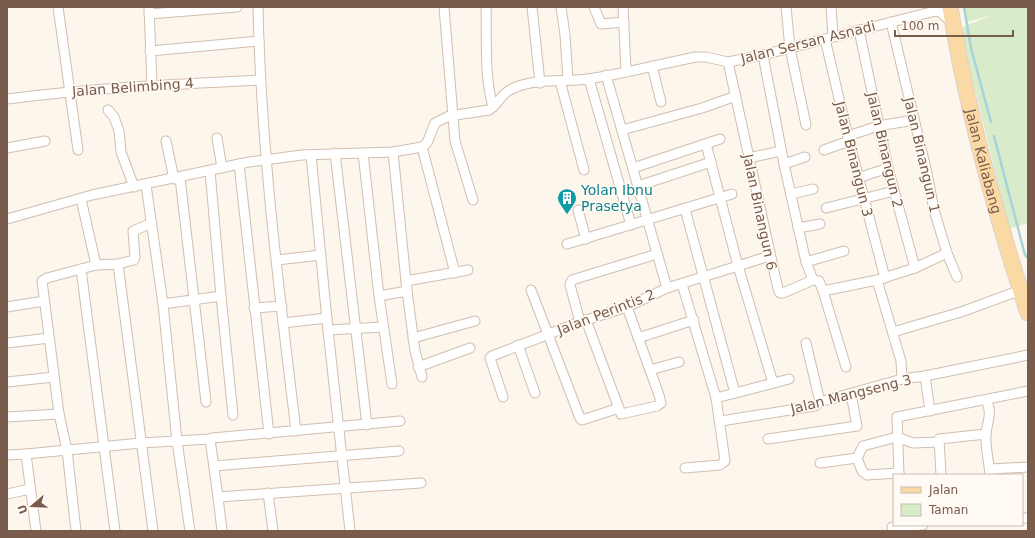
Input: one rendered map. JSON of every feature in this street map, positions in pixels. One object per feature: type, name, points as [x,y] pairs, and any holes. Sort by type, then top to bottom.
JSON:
[{"type":"main road","name":"Jalan Kaliabang","points":[[950,7],[956,45],[995,207],[1028,313]]},
{"type":"street","points":[[58,7],[78,150]]},
{"type":"street","points":[[152,85],[149,11],[237,7]]},
{"type":"street","points":[[258,7],[260,80],[266,160],[296,431]]},
{"type":"street","points":[[444,7],[455,140],[473,200]]},
{"type":"street","points":[[486,7],[489,89],[493,107]]},
{"type":"street","points":[[532,7],[540,83]]},
{"type":"street","points":[[561,7],[565,35],[564,81],[584,170]]},
{"type":"street","points":[[594,7],[600,24],[624,22]]},
{"type":"street","points":[[623,7],[626,71]]},
{"type":"street","points":[[786,7],[790,48],[806,125]]},
{"type":"street","name":"Jalan Binangun 3","points":[[831,7],[829,38],[848,139],[864,200],[893,332],[901,361],[902,379]]},
{"type":"street","name":"Jalan Sersan Asnadi","points":[[728,62],[790,48],[919,14],[939,11],[953,24]]},
{"type":"street","name":"Jalan Binangun 1","points":[[891,22],[934,210],[956,277]]},
{"type":"street","name":"Jalan Binangun 2","points":[[859,30],[878,126],[915,268]]},
{"type":"street","points":[[150,51],[259,41]]},
{"type":"street","points":[[762,55],[781,151],[806,262],[813,280],[819,281],[823,291],[846,367]]},
{"type":"street","points":[[7,219],[81,199],[239,164],[311,155],[393,152],[422,147],[427,143],[435,123],[452,116],[482,112],[493,107],[500,96],[508,90],[528,83],[589,79],[696,57],[728,62]]},
{"type":"street","name":"Jalan Binangun 6","points":[[728,62],[769,256],[780,293],[813,280]]},
{"type":"street","points":[[652,66],[661,102]]},
{"type":"street","name":"Jalan Perintis 2","points":[[504,397],[490,358],[518,345],[583,321],[627,307],[667,288],[606,75]]},
{"type":"street","points":[[589,79],[631,225]]},
{"type":"street","name":"Jalan Belimbing 4","points":[[7,99],[70,91],[152,85],[260,80]]},
{"type":"street","points":[[622,130],[702,108],[736,96]]},
{"type":"street","points":[[108,110],[114,117],[119,132],[121,152],[134,187]]},
{"type":"street","points":[[824,150],[878,126],[914,120]]},
{"type":"street","points":[[217,138],[222,168]]},
{"type":"street","points":[[633,168],[720,139]]},
{"type":"street","points":[[7,148],[45,141]]},
{"type":"street","points":[[166,141],[177,178],[206,402]]},
{"type":"street","points":[[706,144],[738,266],[773,383]]},
{"type":"street","points":[[422,147],[455,273]]},
{"type":"street","points":[[748,158],[781,151]]},
{"type":"street","points":[[393,152],[413,338],[418,367],[422,377]]},
{"type":"street","points":[[335,153],[367,425]]},
{"type":"street","points":[[363,153],[379,296],[392,384]]},
{"type":"street","points":[[311,155],[350,531]]},
{"type":"street","points":[[784,164],[806,157]]},
{"type":"street","points":[[638,186],[711,162]]},
{"type":"street","points":[[239,164],[269,434]]},
{"type":"street","points":[[858,178],[888,168]]},
{"type":"street","points":[[210,171],[220,296],[233,414]]},
{"type":"street","points":[[146,185],[163,304],[177,441],[190,531]]},
{"type":"street","points":[[791,194],[813,189]]},
{"type":"street","points":[[826,208],[864,200],[894,191]]},
{"type":"street","points":[[567,244],[732,194]]},
{"type":"street","points":[[81,199],[96,266]]},
{"type":"street","points":[[685,209],[734,393]]},
{"type":"street","points":[[578,210],[586,239]]},
{"type":"street","points":[[76,531],[67,450],[59,414],[42,281],[81,269],[118,264],[135,259],[133,231],[152,223]]},
{"type":"street","points":[[798,228],[820,224]]},
{"type":"street","points":[[806,262],[844,251]]},
{"type":"street","points":[[823,291],[881,279],[915,268],[947,253]]},
{"type":"street","points":[[627,307],[661,403],[657,406],[622,414],[570,286],[572,280],[657,254]]},
{"type":"street","points":[[277,260],[321,255]]},
{"type":"street","points":[[667,288],[769,256]]},
{"type":"street","points":[[118,264],[153,531]]},
{"type":"street","points":[[81,269],[115,531]]},
{"type":"street","points":[[406,281],[468,270]]},
{"type":"street","points":[[682,284],[694,320],[716,398],[721,421],[725,461],[723,464],[685,468]]},
{"type":"street","points":[[531,290],[580,418],[582,420],[619,408]]},
{"type":"street","points":[[893,332],[961,312],[1021,290]]},
{"type":"street","points":[[379,296],[407,291]]},
{"type":"street","points":[[163,304],[220,296]]},
{"type":"street","points":[[7,307],[44,302]]},
{"type":"street","points":[[254,308],[282,306]]},
{"type":"street","points":[[283,323],[327,318]]},
{"type":"street","points":[[638,338],[694,320]]},
{"type":"street","points":[[413,338],[475,321]]},
{"type":"street","points":[[328,330],[355,330],[383,327]]},
{"type":"street","points":[[7,343],[49,338]]},
{"type":"street","points":[[806,343],[820,402]]},
{"type":"street","points":[[518,345],[534,393]]},
{"type":"street","points":[[418,367],[470,348]]},
{"type":"street","name":"Jalan Mangseng 3","points":[[721,421],[815,406],[820,402],[902,379],[925,376],[1028,354]]},
{"type":"street","points":[[650,370],[679,362]]},
{"type":"street","points":[[925,376],[930,411]]},
{"type":"street","points":[[7,382],[54,377]]},
{"type":"street","points":[[716,398],[789,379]]},
{"type":"street","points":[[899,474],[896,419],[900,416],[1028,391]]},
{"type":"street","points":[[768,439],[857,426],[851,394]]},
{"type":"street","points":[[986,400],[990,423],[986,434],[990,472],[1028,467]]},
{"type":"street","points":[[7,417],[59,414]]},
{"type":"street","points":[[7,455],[339,428],[400,421]]},
{"type":"street","points":[[941,474],[939,442],[941,438],[986,434]]},
{"type":"street","points":[[857,458],[864,446],[897,438],[917,443],[939,442]]},
{"type":"street","points":[[210,439],[222,531]]},
{"type":"street","points":[[214,466],[399,451]]},
{"type":"street","points":[[26,454],[36,531]]},
{"type":"street","points":[[820,463],[857,458]]},
{"type":"street","points":[[857,458],[862,471],[867,475],[893,474]]},
{"type":"street","points":[[218,498],[345,487],[421,483]]},
{"type":"street","points":[[7,494],[30,489]]},
{"type":"street","points":[[268,493],[273,531]]},
{"type":"street","points":[[901,527],[912,526]]},
{"type":"green space","points":[[964,7],[1028,7],[1028,223],[1009,229],[960,28],[992,15],[966,22]]},
{"type":"waterway","points":[[964,7],[971,48],[991,122]]},
{"type":"waterway","points":[[994,136],[1025,255],[1028,258]]},
{"type":"place","name":"Yolan Ibnu Prasetya","points":[[567,215]]}]
